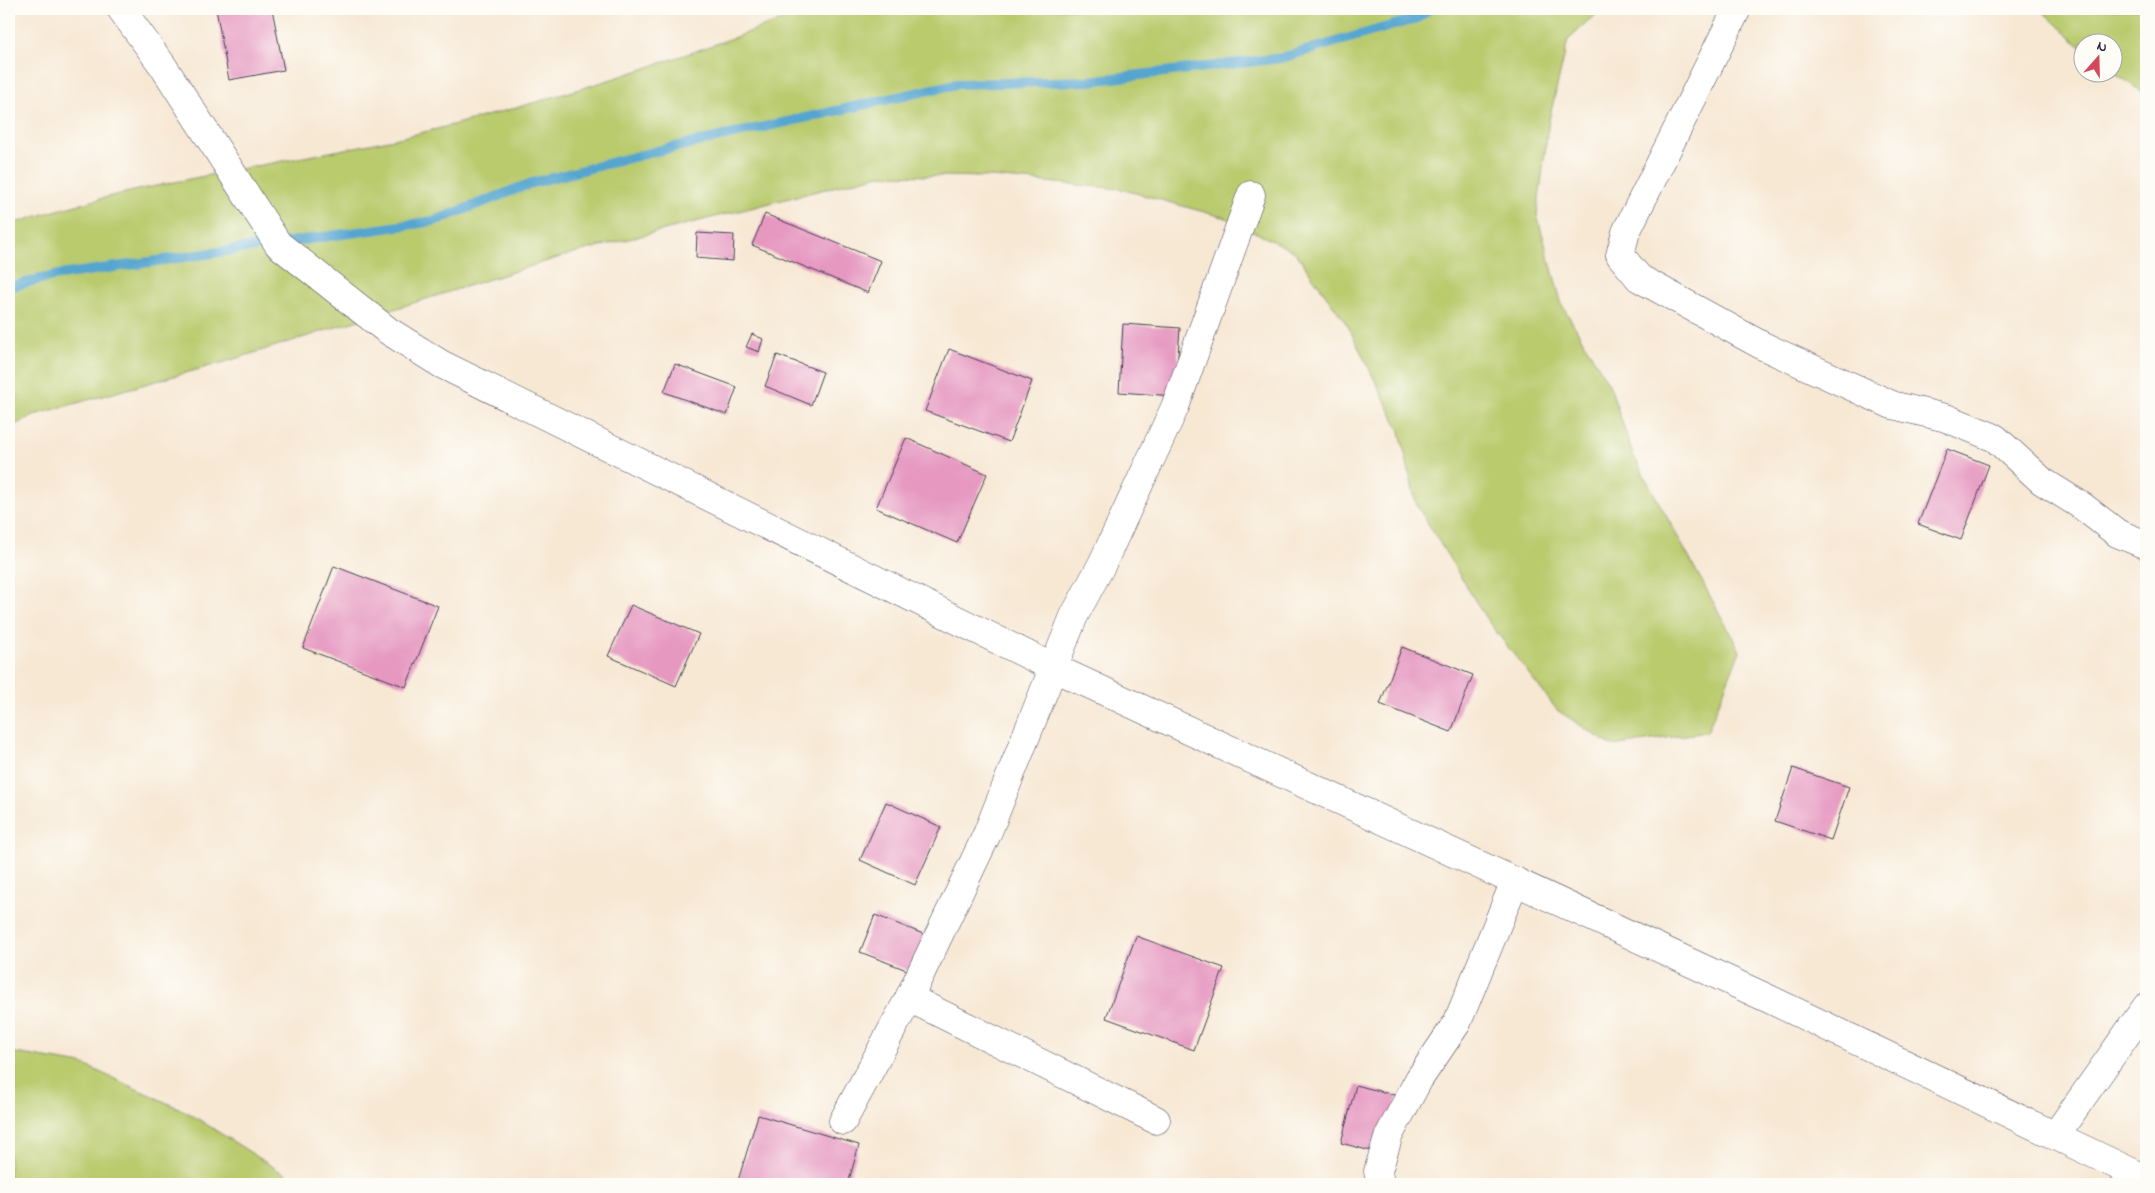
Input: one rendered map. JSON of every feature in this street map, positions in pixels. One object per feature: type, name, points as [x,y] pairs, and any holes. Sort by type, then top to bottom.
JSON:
[{"type":"street","points":[[121,9],[163,66],[278,244],[387,330],[441,364],[1054,668],[1769,999],[2146,1179]]},
{"type":"street","points":[[1737,9],[1626,232],[1620,255],[1640,278],[1763,346],[1892,405],[1946,418],[1995,438],[2042,481],[2082,506],[2117,533],[2146,545]]},
{"type":"street","points":[[843,1121],[909,998],[987,834],[1074,616],[1102,564],[1175,407],[1252,195]]},
{"type":"street","points":[[1380,1184],[1378,1171],[1389,1134],[1419,1079],[1457,1023],[1514,881]]},
{"type":"street","points":[[909,998],[1156,1120]]},
{"type":"street","points":[[2055,1136],[2146,1007]]},
{"type":"green space","points":[[810,9],[1602,9],[1568,40],[1549,120],[1537,215],[1562,305],[1610,386],[1633,455],[1740,651],[1707,732],[1612,746],[1557,710],[1487,620],[1416,504],[1400,431],[1348,326],[1295,252],[1226,218],[1121,189],[992,177],[880,175],[570,254],[225,362],[34,415],[9,428],[9,225],[59,210],[160,185],[426,132],[497,113],[655,65]]},
{"type":"green space","points":[[2040,9],[2146,9],[2146,94],[2122,78],[2122,32],[2072,32],[2072,39]]},
{"type":"green space","points":[[9,1052],[82,1064],[187,1112],[281,1172],[306,1184],[9,1184]]},
{"type":"building","points":[[216,9],[272,9],[284,70],[229,80]]},
{"type":"building","points":[[765,214],[881,261],[868,293],[752,245]]},
{"type":"building","points":[[697,233],[734,235],[733,261],[696,258]]},
{"type":"building","points":[[1123,324],[1180,328],[1175,396],[1119,392]]},
{"type":"building","points":[[752,334],[763,339],[759,352],[746,347]]},
{"type":"building","points":[[949,349],[1032,381],[1009,442],[925,411]]},
{"type":"building","points":[[777,355],[823,372],[811,405],[765,386]]},
{"type":"building","points":[[675,364],[737,387],[727,415],[664,392]]},
{"type":"building","points":[[906,438],[987,474],[957,543],[876,508]]},
{"type":"building","points":[[1947,449],[1989,465],[1961,540],[1918,524]]},
{"type":"building","points":[[334,566],[438,606],[406,687],[303,648]]},
{"type":"building","points":[[631,605],[699,634],[676,686],[608,656]]},
{"type":"building","points":[[1402,647],[1473,675],[1451,732],[1380,704]]},
{"type":"building","points":[[1793,768],[1849,787],[1831,840],[1775,821]]},
{"type":"building","points":[[886,802],[941,827],[915,885],[860,860]]},
{"type":"building","points":[[875,915],[931,937],[917,974],[860,952]]},
{"type":"building","points":[[1136,936],[1224,968],[1194,1050],[1106,1018]]},
{"type":"building","points":[[1356,1085],[1398,1096],[1382,1154],[1341,1143]]},
{"type":"building","points":[[758,1115],[859,1145],[848,1184],[737,1184]]},
{"type":"waterway","points":[[9,287],[53,276],[434,221],[532,183],[657,151],[956,84],[1089,81],[1281,58],[1418,18],[1429,9]]}]
